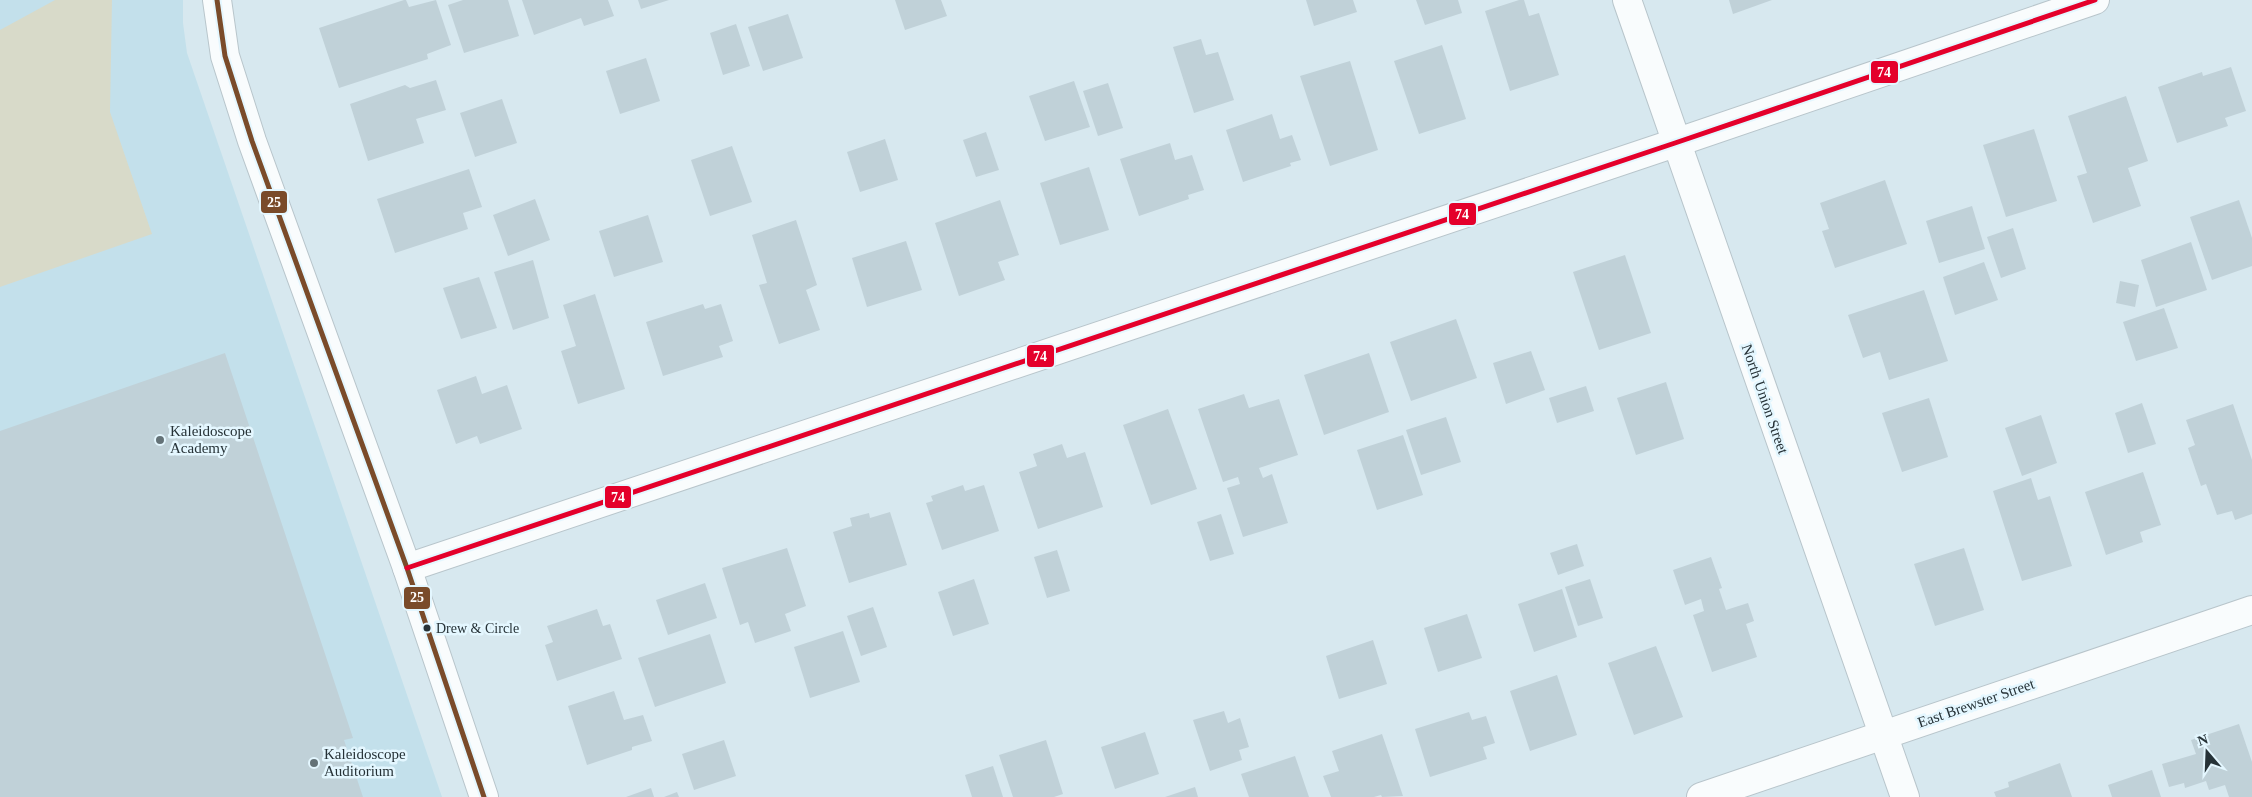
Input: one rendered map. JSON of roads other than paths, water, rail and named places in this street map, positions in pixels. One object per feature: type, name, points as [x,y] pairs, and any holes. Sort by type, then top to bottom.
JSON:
[{"type":"street","points":[[216,0],[225,56],[252,141],[407,568],[484,797]]},
{"type":"street","name":"North Union Street","points":[[1627,0],[1675,143],[1884,735],[1904,797]]},
{"type":"street","points":[[407,568],[1675,143],[2095,0]]},
{"type":"street","name":"East Brewster Street","points":[[1700,797],[2252,610]]},
{"type":"place","name":"Kaleidoscope Academy","points":[[160,440]]},
{"type":"place","name":"Drew & Circle","points":[[427,628]]},
{"type":"place","name":"Kaleidoscope Auditorium","points":[[314,763]]}]
